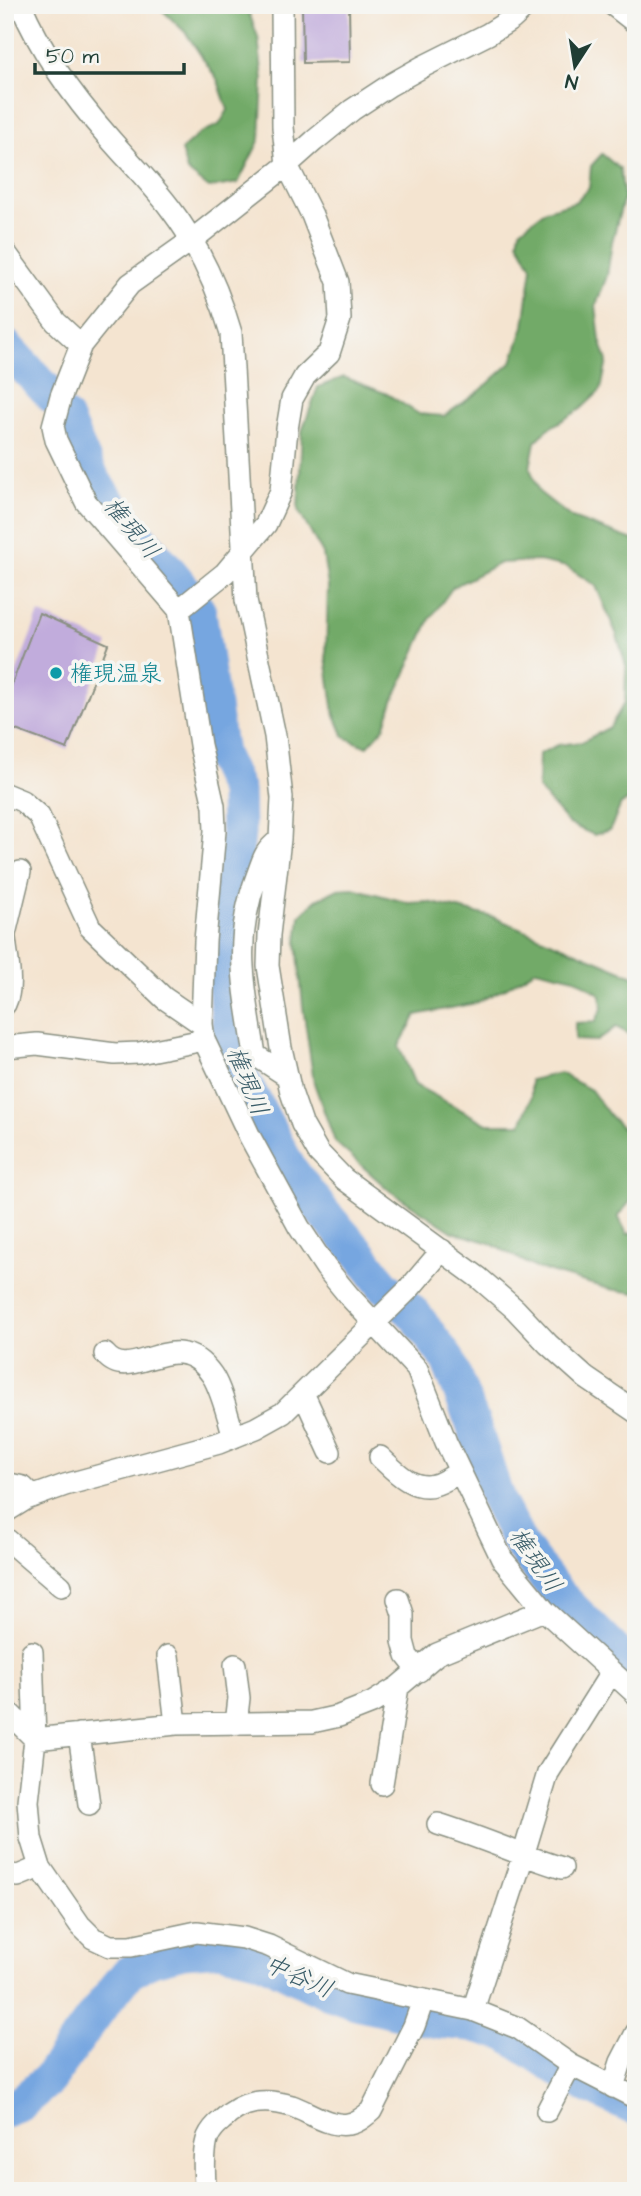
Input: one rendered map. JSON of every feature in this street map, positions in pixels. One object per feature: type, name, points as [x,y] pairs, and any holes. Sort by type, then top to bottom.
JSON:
[{"type":"street","points":[[21,5],[59,76],[170,208],[192,240],[220,296],[231,333],[246,600],[275,736],[282,798],[268,966],[287,1076],[302,1124],[318,1152],[344,1179],[442,1250],[515,1309],[548,1344],[586,1378],[636,1412]]},
{"type":"street","points":[[188,603],[225,573],[267,524],[281,491],[292,399],[305,376],[329,353],[340,319],[338,282],[312,215],[287,165],[283,127],[282,5]]},
{"type":"street","points":[[203,1032],[225,937],[214,806],[200,745],[188,603],[86,502],[56,440],[53,426],[61,396],[81,345],[130,284],[192,240],[314,141],[390,85],[488,34],[512,19],[527,5]]},
{"type":"street","points":[[613,5],[636,23]]},
{"type":"street","points":[[5,252],[56,322],[81,345]]},
{"type":"street","points":[[5,794],[22,801],[39,816],[90,928],[203,1032],[250,1137],[299,1227],[326,1268],[379,1318],[417,1369],[460,1472],[502,1559],[544,1611],[636,1694]]},
{"type":"street","points":[[225,937],[245,914],[267,850],[280,839]]},
{"type":"street","points":[[5,1004],[9,987],[5,936],[20,872]]},
{"type":"street","points":[[225,937],[241,949],[255,1055],[287,1076]]},
{"type":"street","points":[[5,1047],[37,1044],[115,1054],[139,1053],[203,1032]]},
{"type":"street","points":[[5,1512],[32,1496],[65,1485],[234,1437],[283,1413],[409,1289],[442,1250]]},
{"type":"street","points":[[105,1354],[111,1361],[120,1364],[133,1363],[158,1354],[190,1354],[213,1376],[234,1437]]},
{"type":"street","points":[[303,1395],[330,1452]]},
{"type":"street","points":[[381,1467],[422,1486],[434,1485],[460,1472]]},
{"type":"street","points":[[5,1483],[23,1487],[32,1496]]},
{"type":"street","points":[[5,1538],[61,1586]]},
{"type":"street","points":[[398,1599],[403,1614],[402,1641],[407,1656],[419,1671]]},
{"type":"street","points":[[5,1709],[35,1738],[176,1724],[312,1722],[339,1716],[372,1703],[398,1687],[437,1654],[544,1611]]},
{"type":"street","points":[[32,1652],[35,1738],[28,1801],[30,1838],[40,1867],[80,1925],[93,1938],[110,1946],[131,1946],[197,1932],[244,1938],[269,1946],[347,1984],[419,2011],[473,2010],[518,2028],[523,2042],[636,2098]]},
{"type":"street","points":[[168,1656],[176,1724]]},
{"type":"street","points":[[235,1665],[239,1698],[236,1724]]},
{"type":"street","points":[[473,2010],[548,1773],[611,1673]]},
{"type":"street","points":[[382,1784],[398,1687]]},
{"type":"street","points":[[79,1734],[89,1804]]},
{"type":"street","points":[[438,1824],[562,1868]]},
{"type":"street","points":[[5,1874],[18,1876],[40,1867]]},
{"type":"street","points":[[205,2191],[205,2151],[209,2135],[229,2113],[245,2104],[257,2101],[275,2102],[337,2124],[350,2124],[361,2120],[372,2111],[419,2011]]},
{"type":"street","points":[[612,2087],[636,2033]]},
{"type":"street","points":[[547,2111],[570,2065]]},
{"type":"green space","points":[[157,5],[246,5],[258,37],[263,80],[260,139],[238,183],[209,188],[187,171],[181,150],[200,133],[219,125],[228,110],[218,81],[186,33]]},
{"type":"green space","points":[[602,154],[620,169],[624,197],[612,242],[607,276],[596,305],[600,340],[607,361],[601,390],[581,409],[548,429],[535,442],[530,468],[539,492],[572,518],[636,541],[636,797],[621,804],[610,830],[594,835],[569,824],[538,789],[539,754],[558,745],[582,742],[610,727],[625,702],[626,666],[617,635],[596,586],[567,567],[539,561],[500,563],[453,587],[430,619],[393,701],[384,728],[367,747],[344,737],[334,713],[326,657],[328,586],[323,554],[298,510],[302,431],[318,387],[344,377],[387,394],[419,414],[444,416],[481,390],[512,362],[524,326],[532,267],[518,241],[520,230],[546,210],[575,202],[589,188],[591,166]]},
{"type":"green space","points":[[353,888],[409,903],[428,902],[493,917],[636,977],[636,1025],[629,1034],[616,1027],[597,1041],[575,1040],[575,1023],[595,1022],[602,1009],[601,995],[575,978],[536,969],[476,1003],[416,1015],[399,1046],[415,1085],[487,1124],[521,1124],[531,1098],[531,1080],[560,1073],[591,1090],[610,1116],[636,1141],[636,1195],[618,1216],[627,1234],[636,1232],[636,1293],[609,1289],[536,1268],[490,1243],[453,1232],[390,1191],[335,1142],[314,1083],[297,942],[300,916],[316,900],[338,889]]},
{"type":"building","points":[[302,5],[349,5],[350,62],[303,63]]},
{"type":"building","name":"権現温泉","points":[[39,613],[108,644],[67,749],[5,726],[5,702]]},
{"type":"waterway","name":"権現川","points":[[5,346],[52,396]]},
{"type":"waterway","name":"権現川","points":[[65,418],[96,484],[121,518],[179,583],[199,612],[220,754],[237,791],[238,832],[234,874],[223,924],[222,960],[232,1050],[240,1074],[289,1168],[382,1284],[415,1315],[448,1360],[473,1424],[498,1501],[521,1546],[558,1594],[636,1672]]},
{"type":"waterway","name":"中谷川","points":[[5,2110],[18,2105],[48,2080],[128,1973],[152,1959],[183,1951],[221,1948],[260,1958],[330,1993],[356,2002],[437,2021],[471,2024],[506,2034],[574,2079],[636,2109]]},
{"type":"place","name":"権現温泉","points":[[56,673]]}]
